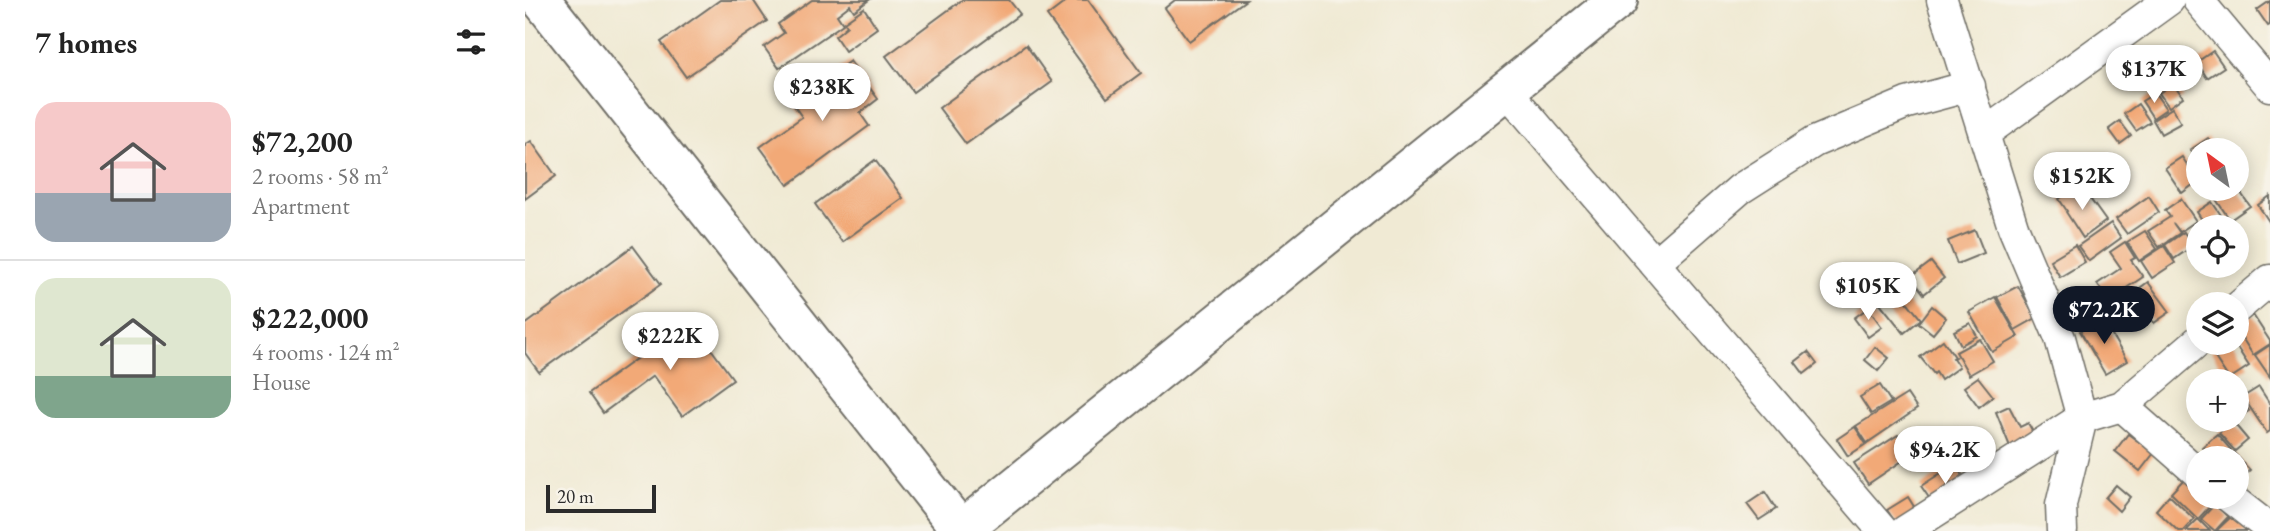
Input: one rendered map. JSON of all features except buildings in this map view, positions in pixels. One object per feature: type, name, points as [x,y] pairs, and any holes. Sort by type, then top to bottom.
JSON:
[{"type":"main road","points":[[541,0],[960,530],[1618,0]]},
{"type":"street","points":[[1942,0],[2013,227],[2060,338],[2083,418],[2061,505],[2062,531]]},
{"type":"street","points":[[1985,133],[2169,0]]},
{"type":"street","points":[[2198,0],[2270,86]]},
{"type":"street","points":[[1655,263],[1740,189],[1814,142],[1907,103],[1970,86]]},
{"type":"street","points":[[1507,91],[1884,531]]},
{"type":"street","points":[[2249,298],[2270,280]]},
{"type":"street","points":[[1905,531],[2083,418],[2122,406],[2186,351]]},
{"type":"street","points":[[2122,406],[2186,462]]},
{"type":"street","points":[[2244,509],[2270,529]]}]
